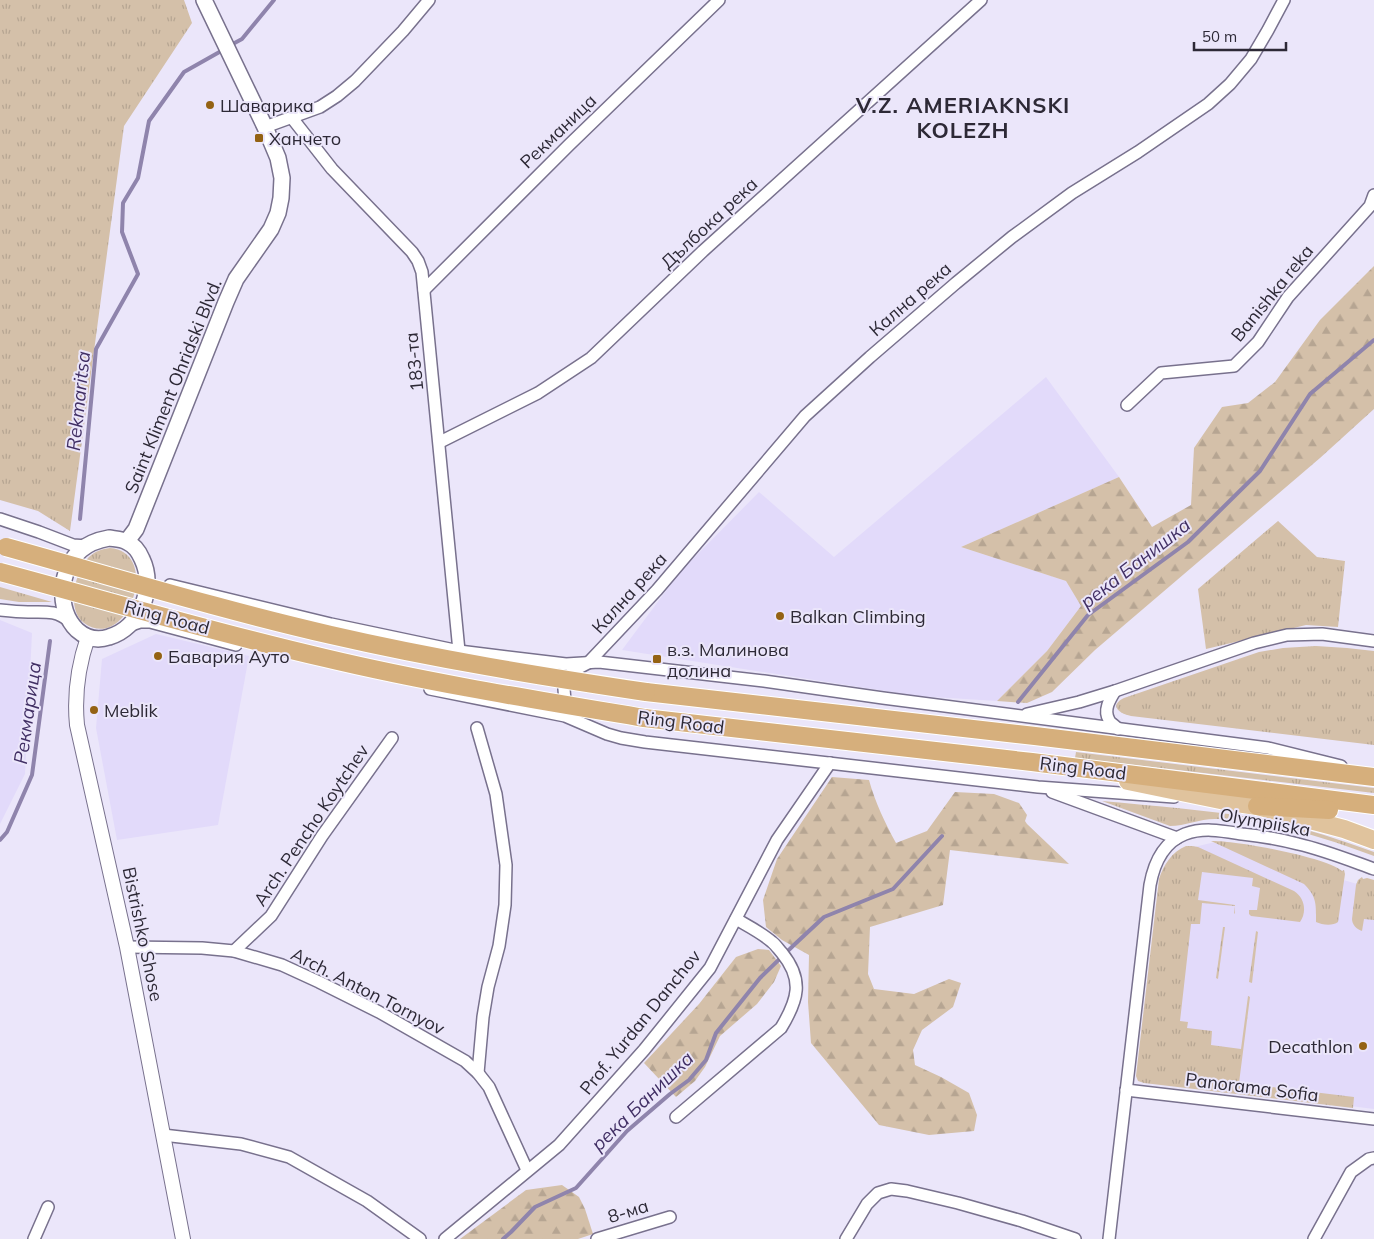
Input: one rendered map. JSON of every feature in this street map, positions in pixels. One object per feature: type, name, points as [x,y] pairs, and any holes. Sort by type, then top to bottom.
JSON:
[{"type":"highway","name":"Ring Road","points":[[3,547],[331,635],[511,671],[646,692],[1374,776]]},
{"type":"highway","name":"Ring Road","points":[[0,572],[326,659],[451,685],[644,718],[1032,762],[1374,805]]},
{"type":"highway","points":[[1257,806],[1374,813]]},
{"type":"main road","name":"Saint Kliment Ohridski Blvd.","points":[[127,541],[136,529],[236,279],[271,229],[281,198],[282,178],[278,158],[207,6]]},
{"type":"main road","points":[[109,538],[127,541],[140,554],[146,571],[145,598],[135,618],[128,626],[107,638],[95,639],[88,637],[77,630],[70,622],[64,609],[64,583],[68,570],[76,556],[87,546],[109,538]]},
{"type":"main road","points":[[1032,762],[1257,806],[1344,829],[1374,840]]},
{"type":"street","points":[[265,127],[320,107],[337,96],[355,81],[403,31],[429,0]]},
{"type":"street","name":"Рекманица","points":[[424,290],[569,145],[719,0]]},
{"type":"street","name":"Дълбока река","points":[[440,442],[538,393],[591,358],[714,241],[981,0]]},
{"type":"street","name":"Кална река","points":[[584,724],[567,707],[564,690],[568,676],[573,670],[588,663],[657,590],[805,416],[920,314],[1012,237],[1072,193],[1138,152],[1208,104],[1230,84],[1251,59],[1284,0]]},
{"type":"street","name":"183-та","points":[[292,118],[332,168],[412,252],[422,272],[459,651]]},
{"type":"street","name":"Banishka reka","points":[[1127,405],[1161,373],[1234,366],[1258,342],[1288,297],[1370,206],[1374,195]]},
{"type":"street","points":[[0,519],[73,545],[87,546]]},
{"type":"street","points":[[146,571],[151,578],[159,582],[331,624],[459,651],[566,664],[599,662],[764,681],[1268,748],[1374,776]]},
{"type":"street","points":[[0,610],[52,612],[63,616],[70,622]]},
{"type":"street","points":[[128,626],[140,622],[150,622],[339,670],[565,716],[621,738],[645,742],[1038,787],[1230,802]]},
{"type":"street","points":[[1023,716],[1115,691],[1254,643],[1287,635],[1322,634],[1374,641]]},
{"type":"street","name":"Bistrishko Shose","points":[[88,637],[78,676],[76,698],[77,725],[127,947],[183,1239]]},
{"type":"street","points":[[1115,691],[1108,701],[1107,710],[1109,720],[1118,729]]},
{"type":"street","points":[[477,728],[496,794],[506,865],[505,905],[499,946],[488,987],[483,1017],[478,1073]]},
{"type":"street","name":"Arch. Pencho Koytchev","points":[[234,951],[271,916],[322,836],[392,738]]},
{"type":"street","name":"Prof. Yurdan Danchov","points":[[445,1239],[559,1145],[644,1050],[710,968],[777,840],[830,762]]},
{"type":"street","points":[[1038,787],[1177,838]]},
{"type":"street","name":"Olympiiska","points":[[1177,838],[1185,834],[1204,830],[1275,838],[1323,851],[1374,869]]},
{"type":"street","points":[[1109,1239],[1152,876],[1154,867],[1163,851],[1177,838]]},
{"type":"street","points":[[676,1117],[781,1028],[790,1012],[796,991],[795,974],[789,962],[772,942],[736,919]]},
{"type":"street","name":"Arch. Anton Tornyov","points":[[127,947],[202,948],[234,951],[282,966],[379,1012],[465,1061],[478,1073],[489,1087],[527,1170]]},
{"type":"street","name":"Panorama Sofia","points":[[1126,1090],[1374,1119]]},
{"type":"street","points":[[163,1135],[241,1144],[289,1157],[367,1201],[420,1239]]},
{"type":"street","points":[[1314,1239],[1351,1172],[1369,1159],[1374,1158]]},
{"type":"street","points":[[846,1239],[867,1204],[878,1192],[892,1189],[958,1203],[1022,1221],[1075,1239]]},
{"type":"street","points":[[34,1239],[48,1207]]},
{"type":"street","name":"8-ма","points":[[597,1239],[670,1217]]},
{"type":"shaded area","points":[[1046,377],[1119,477],[961,547],[1066,581],[1081,606],[1047,651],[997,701],[917,696],[622,650],[680,572],[759,492],[834,557]]},
{"type":"shaded area","points":[[0,620],[32,633],[25,774],[0,824]]},
{"type":"shaded area","points":[[156,634],[249,656],[218,825],[117,840],[96,728],[102,659]]},
{"type":"shaded area","points":[[1215,842],[1374,889],[1374,1109],[1143,1080],[1186,849]]},
{"type":"green space","points":[[0,0],[184,0],[192,23],[124,126],[70,531],[38,511],[0,500]]},
{"type":"green space","points":[[1374,266],[1374,409],[1320,458],[1095,650],[1052,692],[1027,703],[997,701],[1047,651],[1081,606],[1066,581],[961,547],[1119,477],[1152,527],[1191,505],[1194,448],[1222,407],[1248,403],[1275,382],[1320,320]]},
{"type":"green space","points":[[1278,521],[1317,557],[1345,561],[1338,627],[1306,625],[1206,649],[1198,589]]},
{"type":"green space","points":[[110,548],[126,554],[134,566],[136,582],[133,599],[125,614],[114,625],[100,629],[84,623],[78,617],[75,609],[74,590],[80,571],[89,557],[94,553]]},
{"type":"green space","points":[[0,587],[52,602],[19,602],[0,599]]},
{"type":"green space","points":[[1316,646],[1374,651],[1374,745],[1131,716],[1120,712],[1116,707],[1119,701],[1124,698],[1259,652]]},
{"type":"green space","points":[[1076,752],[1374,788],[1374,793],[1075,758]]},
{"type":"green space","points":[[832,777],[869,780],[874,796],[896,843],[927,831],[955,792],[994,794],[1019,803],[1027,815],[1025,821],[1027,824],[1069,864],[950,850],[943,905],[870,927],[868,974],[874,989],[914,994],[949,979],[961,983],[953,1007],[922,1030],[913,1050],[915,1065],[969,1093],[977,1115],[974,1131],[929,1135],[879,1125],[811,1043],[808,1002],[809,955],[782,940],[766,927],[763,900],[777,859]]},
{"type":"green space","points":[[1102,801],[1201,811],[1276,822],[1360,847],[1374,852],[1374,856],[1298,831],[1238,820],[1212,819],[1170,826]]},
{"type":"green space","points":[[1211,841],[1239,843],[1279,850],[1318,860],[1342,871],[1344,870],[1338,922],[1327,925],[1316,922],[1315,901],[1304,884]]},
{"type":"green space","points":[[1186,846],[1198,847],[1294,891],[1303,901],[1304,914],[1300,922],[1251,916],[1249,910],[1257,910],[1260,888],[1252,886],[1253,878],[1202,872],[1198,900],[1235,906],[1202,903],[1200,924],[1191,924],[1180,1021],[1188,1022],[1187,1028],[1212,1031],[1211,1045],[1241,1049],[1248,996],[1250,997],[1239,1083],[1354,1097],[1353,1108],[1138,1081],[1136,1076],[1159,879],[1169,859]]},
{"type":"green space","points":[[1362,877],[1363,879],[1374,880],[1374,920],[1364,919],[1362,931],[1355,926],[1352,919],[1356,885]]},
{"type":"green space","points":[[1223,927],[1225,927],[1218,979],[1216,978]]},
{"type":"green space","points":[[1256,931],[1258,932],[1252,983],[1249,982]]},
{"type":"green space","points":[[758,949],[769,950],[781,966],[774,982],[757,1004],[720,1036],[705,1067],[695,1081],[676,1097],[644,1063],[699,1004],[736,957]]},
{"type":"green space","points":[[562,1185],[579,1197],[593,1234],[578,1239],[460,1239],[526,1190]]},
{"type":"waterway","name":"Rekmaritsa","points":[[229,46],[242,39],[274,0]]},
{"type":"waterway","name":"Rekmaritsa","points":[[80,519],[96,349],[138,274],[122,232],[123,203],[138,178],[149,121],[184,72],[223,50]]},
{"type":"waterway","name":"река Банишка","points":[[1018,702],[1088,615],[1188,542],[1260,471],[1310,394],[1374,340]]},
{"type":"waterway","name":"Рекмарица","points":[[0,840],[7,832],[32,775],[50,641]]},
{"type":"waterway","name":"река Банишка","points":[[503,1239],[535,1207],[576,1188],[627,1131],[689,1080],[706,1060],[716,1033],[760,978],[824,917],[893,889],[942,836]]},
{"type":"place","name":"Шаварика","points":[[210,105]]},
{"type":"place","name":"Ханчето","points":[[259,138]]},
{"type":"place","name":"Balkan Climbing","points":[[780,616]]},
{"type":"place","name":"Бавария Ауто","points":[[158,656]]},
{"type":"place","name":"в.з. Малинова долина","points":[[657,659]]},
{"type":"place","name":"Meblik","points":[[94,710]]},
{"type":"place","name":"Decathlon","points":[[1363,1046]]},
{"type":"district","name":"V.Z. AMERIAKNSKI KOLEZH","points":[[963,118]]}]
